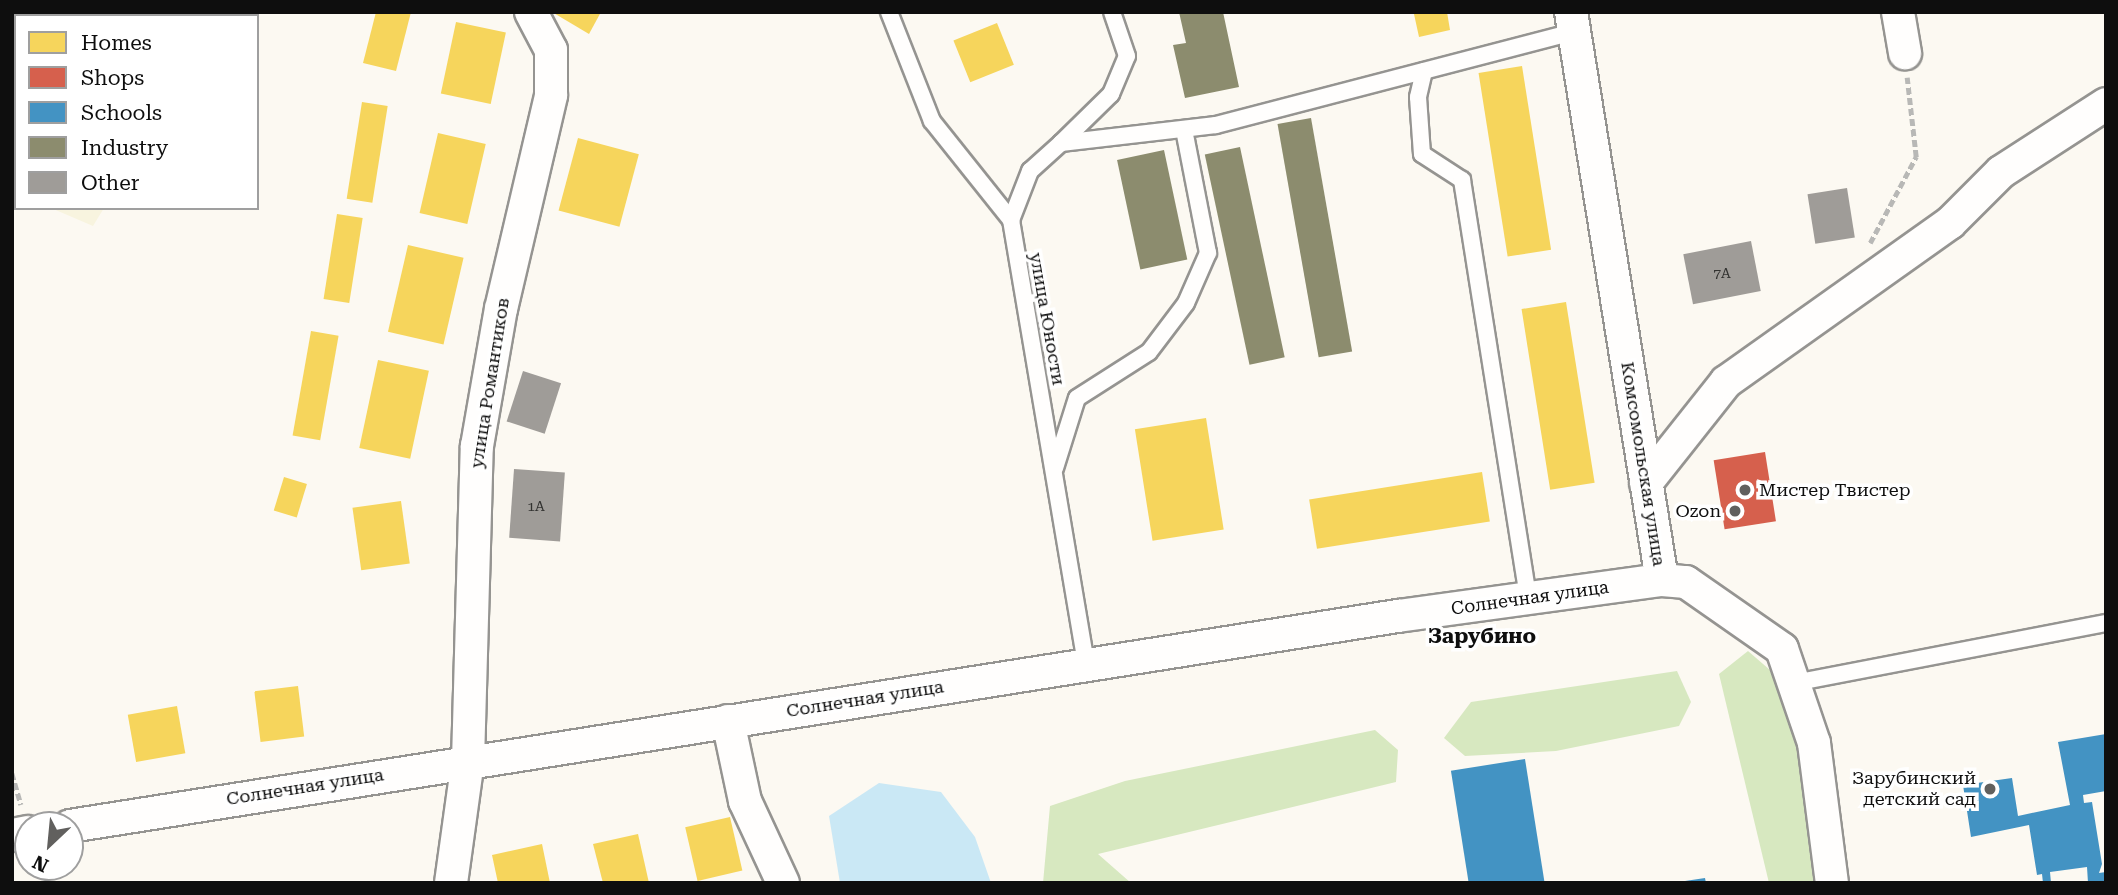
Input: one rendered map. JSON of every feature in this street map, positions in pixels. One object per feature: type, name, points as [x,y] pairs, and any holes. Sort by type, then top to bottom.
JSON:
[{"type":"street","name":"улица Романтиков","points":[[452,883],[468,761],[477,446],[501,309],[551,95],[551,50],[531,12]]},
{"type":"street","points":[[1898,12],[1905,53]]},
{"type":"street","name":"Комсомольская улица","points":[[1572,22],[1661,580],[1686,582],[1752,625],[1782,649],[1814,743],[1832,883]]},
{"type":"street","points":[[1646,483],[1726,382],[1950,223],[2001,172],[2106,104]]},
{"type":"street","name":"Солнечная улица","points":[[84,824],[1086,665],[1661,580]]},
{"type":"street","points":[[727,721],[745,801],[783,883]]},
{"type":"lane","name":"улица Юности","points":[[889,12],[932,121],[1011,220],[1086,665]]},
{"type":"lane","points":[[1011,220],[1030,171],[1111,94],[1127,56],[1112,12]]},
{"type":"lane","points":[[1061,143],[1216,125],[1424,71],[1572,22]]},
{"type":"lane","points":[[1424,71],[1418,97],[1422,154],[1462,180],[1528,598]]},
{"type":"lane","points":[[1054,474],[1077,398],[1149,352],[1186,303],[1208,253],[1184,129]]},
{"type":"lane","points":[[1794,683],[2106,623]]},
{"type":"path","points":[[1866,250],[1916,157],[1905,53]]},
{"type":"path","points":[[12,773],[19,811]]},
{"type":"shaded area","points":[[152,12],[229,12],[190,14],[151,14]]},
{"type":"shaded area","points":[[56,210],[103,210],[93,226]]},
{"type":"green space","points":[[52,12],[140,12],[96,14]]},
{"type":"green space","points":[[1748,651],[1770,670],[1804,767],[1819,883],[1769,883],[1719,674]]},
{"type":"green space","points":[[1677,671],[1691,702],[1679,726],[1556,751],[1465,756],[1444,738],[1471,702]]},
{"type":"green space","points":[[1375,730],[1398,750],[1396,782],[1098,854],[1131,883],[1043,883],[1050,806],[1125,781]]},
{"type":"water","points":[[879,783],[941,792],[975,837],[991,883],[840,883],[829,816]]},
{"type":"building: Homes","points":[[376,12],[411,12],[396,71],[363,63]]},
{"type":"building: Homes","points":[[552,12],[601,12],[589,34]]},
{"type":"building: Homes","points":[[1447,12],[1450,30],[1419,37],[1414,14]]},
{"type":"building: Homes","points":[[456,22],[506,33],[491,104],[441,93]]},
{"type":"building: Homes","points":[[997,23],[1014,65],[970,82],[953,41]]},
{"type":"building: Homes","points":[[1522,66],[1551,250],[1508,257],[1479,73]]},
{"type":"building: Homes","points":[[362,102],[388,106],[372,203],[347,199]]},
{"type":"building: Homes","points":[[438,133],[486,144],[467,224],[420,213]]},
{"type":"building: Homes","points":[[578,138],[639,154],[619,227],[559,210]]},
{"type":"building: Homes","points":[[337,214],[363,218],[349,303],[324,299]]},
{"type":"building: Homes","points":[[408,245],[464,258],[444,345],[388,332]]},
{"type":"building: Homes","points":[[1566,302],[1595,483],[1550,490],[1522,309]]},
{"type":"building: Homes","points":[[311,331],[339,336],[320,440],[293,435]]},
{"type":"building: Homes","points":[[378,360],[429,371],[410,459],[359,448]]},
{"type":"building: Homes","points":[[1206,418],[1224,530],[1153,541],[1135,429]]},
{"type":"building: Homes","points":[[1482,472],[1490,521],[1317,549],[1309,499]]},
{"type":"building: Homes","points":[[284,477],[307,484],[297,517],[274,510]]},
{"type":"building: Homes","points":[[401,501],[410,563],[361,570],[352,508]]},
{"type":"building: Homes","points":[[298,686],[304,737],[261,742],[254,691]]},
{"type":"building: Homes","points":[[177,706],[185,753],[136,762],[128,715]]},
{"type":"building: Homes","points":[[730,817],[742,871],[698,881],[685,827]]},
{"type":"building: Homes","points":[[638,834],[649,883],[603,883],[593,844]]},
{"type":"building: Homes","points":[[542,844],[550,883],[498,883],[492,855]]},
{"type":"building: Shops","name":"Мистер Твистер","points":[[1765,452],[1776,521],[1725,529],[1714,460]]},
{"type":"building: Schools","points":[[2106,734],[2106,791],[2083,795],[2084,803],[2092,802],[2102,864],[2099,873],[2106,872],[2106,883],[2088,883],[2087,867],[2050,872],[2051,883],[2043,883],[2042,874],[2037,875],[2029,825],[1971,837],[1963,785],[2012,778],[2018,816],[2070,805],[2058,742]]},
{"type":"building: Schools","points":[[1525,759],[1545,882],[1469,883],[1451,771]]},
{"type":"building: Schools","points":[[1705,878],[1706,883],[1685,883],[1685,881]]},
{"type":"building: Industry","points":[[1179,12],[1223,12],[1239,87],[1185,98],[1173,45],[1186,43]]},
{"type":"building: Industry","points":[[1311,118],[1352,351],[1319,357],[1278,124]]},
{"type":"building: Industry","points":[[1240,147],[1285,357],[1249,365],[1205,154]]},
{"type":"building: Industry","points":[[1164,150],[1187,260],[1140,270],[1117,160]]},
{"type":"building: Other","points":[[1847,188],[1855,237],[1815,244],[1807,194]]},
{"type":"building: Other","points":[[1751,241],[1761,291],[1693,304],[1683,254]]},
{"type":"building: Other","points":[[523,371],[561,383],[545,434],[507,421]]},
{"type":"building: Other","points":[[514,469],[565,473],[560,541],[509,538]]},
{"type":"place","name":"Мистер Твистер","points":[[1745,490]]},
{"type":"place","name":"Ozon","points":[[1735,511]]},
{"type":"place","name":"Зарубинский детский сад","points":[[1990,789]]},
{"type":"district","name":"Зарубино","points":[[1482,636]]}]
